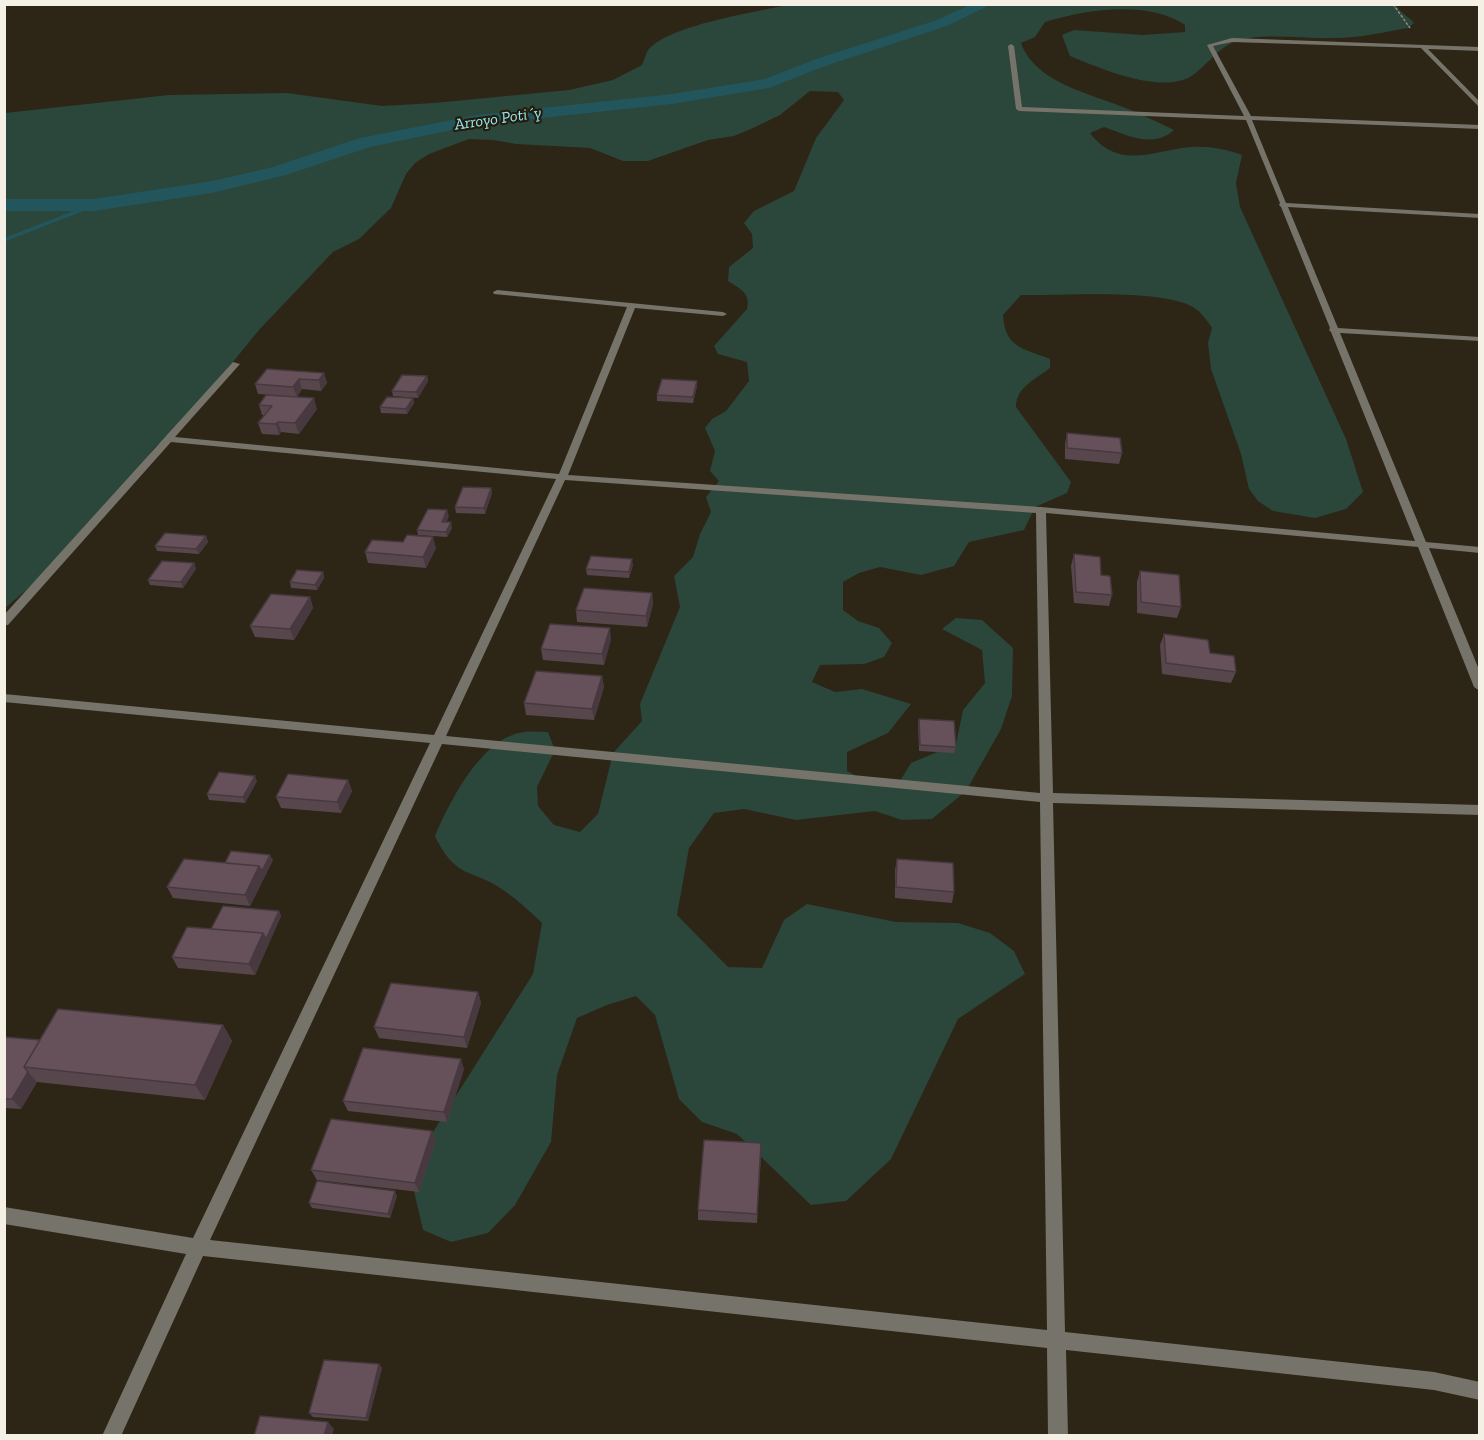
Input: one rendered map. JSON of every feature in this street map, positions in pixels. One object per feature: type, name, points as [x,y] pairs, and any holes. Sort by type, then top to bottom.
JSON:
[{"type":"street","points":[[1479,49],[1232,40],[1210,45],[1248,117],[1479,687]]},
{"type":"street","points":[[1011,46],[1019,109],[1479,127]]},
{"type":"street","points":[[1423,47],[1479,106]]},
{"type":"street","points":[[1282,205],[1479,216]]},
{"type":"street","points":[[497,292],[723,314]]},
{"type":"street","points":[[111,1436],[561,477],[633,305]]},
{"type":"street","points":[[1333,330],[1479,339]]},
{"type":"street","points":[[4,622],[236,364]]},
{"type":"street","points":[[168,439],[561,477],[1041,510],[1479,550]]},
{"type":"street","points":[[1041,510],[1058,1436]]},
{"type":"street","points":[[4,698],[1046,798],[1479,810]]},
{"type":"street","points":[[4,1215],[198,1247],[1434,1381],[1479,1390]]},
{"type":"green space","points":[[1395,4],[1414,23],[1408,28],[1344,38],[1270,36],[1239,40],[1218,52],[1193,75],[1181,81],[1166,83],[1114,73],[1070,56],[1062,35],[1074,30],[1143,35],[1185,32],[1185,25],[1154,12],[1117,9],[1061,17],[1045,22],[1035,37],[1021,43],[1028,57],[1052,78],[1174,130],[1166,136],[1149,140],[1104,127],[1090,133],[1101,145],[1113,152],[1138,155],[1198,147],[1217,148],[1242,155],[1236,183],[1240,207],[1346,439],[1363,492],[1346,509],[1315,518],[1273,511],[1258,501],[1249,489],[1241,454],[1211,369],[1208,343],[1212,328],[1199,312],[1189,305],[1173,300],[1131,295],[1021,295],[1003,315],[1004,326],[1012,341],[1024,349],[1050,359],[1050,368],[1023,389],[1019,394],[1016,407],[1071,482],[1067,493],[1035,507],[1024,530],[969,542],[954,566],[921,575],[880,567],[859,573],[843,582],[843,610],[858,621],[879,628],[892,643],[884,657],[864,664],[820,665],[812,682],[835,692],[862,689],[911,704],[888,733],[847,752],[847,771],[874,785],[900,781],[911,763],[956,744],[963,710],[985,683],[982,650],[942,629],[956,618],[982,620],[1013,648],[1012,696],[1001,729],[966,791],[932,819],[902,820],[875,811],[796,820],[744,809],[714,813],[689,848],[677,915],[728,967],[762,968],[784,920],[807,904],[896,922],[958,923],[990,933],[1014,951],[1025,974],[958,1019],[891,1159],[846,1201],[811,1205],[737,1134],[702,1122],[679,1099],[655,1015],[636,996],[577,1018],[557,1075],[551,1142],[515,1205],[488,1233],[451,1242],[423,1230],[409,1170],[533,974],[542,923],[494,884],[458,867],[443,851],[435,836],[459,789],[481,758],[494,745],[509,736],[524,732],[548,732],[555,750],[537,787],[538,806],[554,825],[580,832],[598,814],[613,753],[642,721],[640,704],[680,607],[674,576],[693,557],[700,534],[711,512],[706,497],[719,481],[710,471],[715,451],[705,428],[712,419],[726,411],[749,381],[747,362],[718,354],[714,346],[747,309],[746,295],[728,281],[729,267],[753,248],[752,234],[744,223],[754,211],[794,191],[816,138],[844,100],[838,92],[810,91],[780,115],[751,129],[734,136],[708,140],[648,161],[623,161],[590,148],[469,139],[429,154],[415,163],[406,174],[391,208],[359,239],[333,252],[259,330],[174,434],[157,445],[61,561],[5,608],[5,113],[169,95],[287,93],[382,106],[569,90],[613,80],[642,65],[647,52],[656,43],[671,35],[711,21],[787,5]]},
{"type":"building","points":[[267,369],[324,373],[319,380],[299,379],[293,387],[255,384]]},
{"type":"building","points":[[402,375],[427,376],[416,392],[392,391]]},
{"type":"building","points":[[662,379],[697,381],[693,397],[657,395]]},
{"type":"building","points":[[266,395],[314,398],[295,423],[258,423],[272,406],[259,405]]},
{"type":"building","points":[[387,397],[413,398],[406,409],[380,407]]},
{"type":"building","points":[[1067,433],[1120,438],[1122,453],[1067,448]]},
{"type":"building","points":[[463,487],[491,488],[484,508],[455,507]]},
{"type":"building","points":[[428,509],[447,510],[442,522],[451,522],[446,532],[417,530]]},
{"type":"building","points":[[165,533],[206,536],[196,549],[155,546]]},
{"type":"building","points":[[407,535],[433,537],[423,557],[365,552],[372,540],[403,542]]},
{"type":"building","points":[[1074,554],[1100,557],[1101,575],[1110,576],[1112,595],[1076,592]]},
{"type":"building","points":[[591,556],[632,559],[629,572],[586,569]]},
{"type":"building","points":[[162,561],[194,563],[181,582],[148,580]]},
{"type":"building","points":[[297,570],[323,572],[315,585],[290,582]]},
{"type":"building","points":[[1140,571],[1179,575],[1181,607],[1141,602]]},
{"type":"building","points":[[584,588],[652,593],[646,616],[576,610]]},
{"type":"building","points":[[271,594],[310,597],[290,629],[250,626]]},
{"type":"building","points":[[550,624],[610,628],[602,654],[541,649]]},
{"type":"building","points":[[1164,634],[1208,640],[1210,653],[1234,656],[1236,672],[1166,663]]},
{"type":"building","points":[[536,671],[602,676],[592,709],[524,703]]},
{"type":"building","points":[[919,719],[954,721],[956,747],[920,745]]},
{"type":"building","points":[[219,772],[255,776],[243,797],[207,794]]},
{"type":"building","points":[[288,774],[348,780],[337,802],[276,797]]},
{"type":"building","points":[[231,851],[270,855],[262,871],[259,866],[225,863]]},
{"type":"building","points":[[184,859],[259,866],[245,895],[167,887]]},
{"type":"building","points":[[897,859],[953,863],[954,892],[896,887]]},
{"type":"building","points":[[223,906],[279,911],[266,939],[263,933],[211,929]]},
{"type":"building","points":[[187,927],[263,933],[249,964],[172,957]]},
{"type":"building","points":[[391,983],[478,992],[464,1037],[374,1027]]},
{"type":"building","points":[[58,1009],[223,1025],[195,1085],[24,1067]]},
{"type":"building","points":[[4,1037],[40,1040],[24,1067],[28,1072],[12,1099],[4,1099]]},
{"type":"building","points":[[363,1048],[461,1059],[444,1112],[343,1101]]},
{"type":"building","points":[[331,1119],[432,1131],[415,1183],[311,1170]]},
{"type":"building","points":[[704,1140],[761,1143],[757,1214],[698,1210]]},
{"type":"building","points":[[317,1181],[395,1191],[388,1214],[309,1203]]},
{"type":"building","points":[[324,1360],[379,1364],[366,1418],[309,1413]]},
{"type":"building","points":[[260,1416],[328,1422],[324,1436],[254,1436]]},
{"type":"waterway","name":"Arroyo Poti´y","points":[[4,205],[94,205],[212,187],[279,171],[366,142],[477,120],[672,99],[769,83],[822,62],[942,23],[985,4]]},
{"type":"waterway","points":[[4,240],[94,205]]}]
